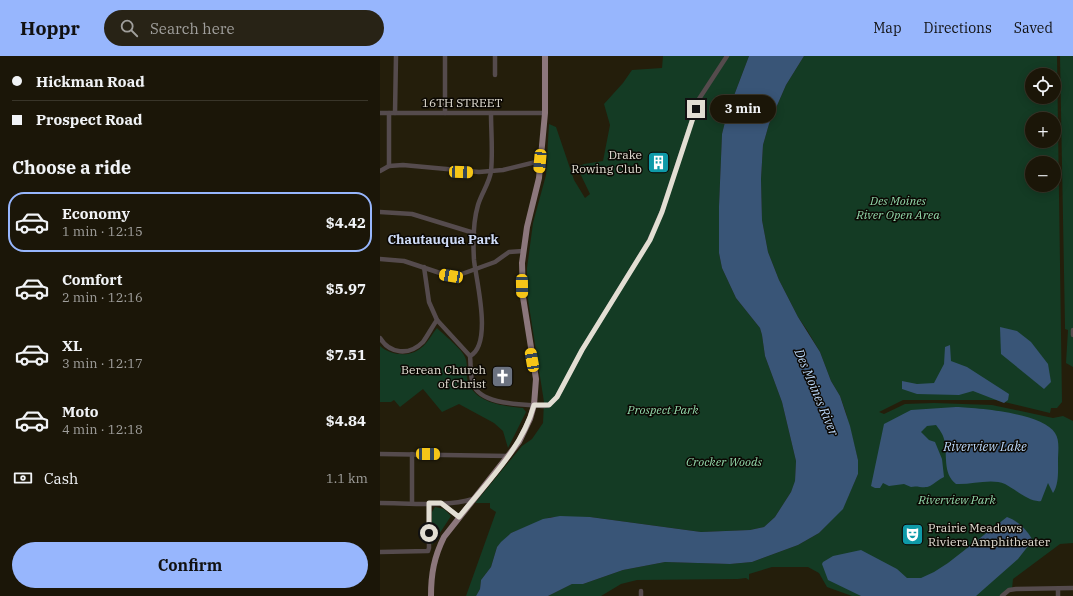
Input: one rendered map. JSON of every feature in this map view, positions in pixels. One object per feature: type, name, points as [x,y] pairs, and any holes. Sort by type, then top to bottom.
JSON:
[{"type":"main road","points":[[431,596],[432,571],[437,550],[444,537],[524,435],[534,405],[536,379],[523,297],[523,251],[527,227],[536,192],[540,161],[545,112],[545,56]]},
{"type":"street","points":[[396,56],[396,113]]},
{"type":"street","points":[[445,56],[445,113]]},
{"type":"street","points":[[495,56],[495,75]]},
{"type":"street","points":[[424,267],[429,302],[437,320],[470,356],[472,380],[477,390],[500,403],[549,405],[557,397],[582,350],[642,254],[662,212],[699,99],[727,56]]},
{"type":"street","name":"16TH STREET","points":[[380,113],[545,112]]},
{"type":"street","points":[[389,113],[389,166]]},
{"type":"street","points":[[470,356],[474,354],[478,345],[483,322],[475,270],[474,233],[477,206],[491,172],[491,113]]},
{"type":"street","points":[[380,171],[389,166],[403,165],[461,172],[491,172],[540,161]]},
{"type":"street","points":[[380,212],[412,214],[474,233]]},
{"type":"street","points":[[380,259],[396,259],[451,276],[475,270],[495,262],[509,252],[523,251]]},
{"type":"street","points":[[380,338],[385,346],[391,350],[396,351],[412,349],[424,341],[437,320]]},
{"type":"street","points":[[1073,330],[1073,335]]},
{"type":"street","points":[[380,454],[508,456]]},
{"type":"street","points":[[412,454],[412,503]]},
{"type":"street","points":[[380,503],[465,502],[473,499]]},
{"type":"street","points":[[380,552],[426,552],[429,548],[429,503]]},
{"type":"street","points":[[441,503],[459,517]]},
{"type":"street","points":[[1058,588],[1058,596]]},
{"type":"street","points":[[1002,596],[1012,589],[1073,588]]},
{"type":"green space","name":"Prospect Park","points":[[663,56],[749,56],[727,114],[722,134],[719,253],[722,268],[736,298],[760,328],[765,356],[782,402],[796,461],[795,482],[791,492],[775,517],[764,527],[750,530],[701,532],[590,517],[551,517],[511,533],[497,547],[491,567],[481,580],[480,589],[476,596],[466,596],[496,512],[490,508],[490,503],[475,503],[522,446],[532,439],[543,423],[544,402],[527,293],[527,268],[533,223],[546,175],[549,124],[556,127],[574,180],[585,198],[590,194],[577,167],[584,164],[603,161],[610,125],[604,104],[623,83],[632,70],[662,68]]},
{"type":"green space","name":"Des Moines River Open Area","points":[[804,56],[1057,56],[1057,68],[1025,68],[1025,104],[1058,104],[1058,112],[1025,112],[1025,148],[1058,148],[1058,156],[1025,156],[1025,192],[1059,192],[1062,402],[1057,408],[1051,408],[1050,413],[996,400],[903,400],[879,412],[884,414],[905,404],[934,403],[992,405],[1053,418],[1063,416],[1073,421],[1073,543],[1060,544],[1013,579],[1012,589],[1002,596],[852,596],[827,587],[819,573],[808,567],[772,567],[749,574],[749,580],[746,578],[637,580],[621,584],[601,596],[548,596],[572,584],[583,584],[623,570],[665,562],[730,564],[752,562],[798,545],[819,533],[843,508],[858,474],[858,460],[846,413],[840,396],[831,381],[820,352],[798,317],[779,280],[768,252],[762,220],[761,179],[763,145],[769,124],[786,85]]},
{"type":"green space","points":[[1060,56],[1073,56],[1073,367],[1066,363],[1068,330],[1065,329]]},
{"type":"green space","points":[[437,328],[457,346],[465,357],[467,378],[475,393],[489,402],[523,408],[526,412],[508,448],[503,431],[494,423],[459,404],[442,412],[423,389],[400,407],[394,400],[391,402],[380,402],[380,346],[389,352],[400,354],[411,353],[423,346]]},
{"type":"green space","points":[[435,507],[444,509],[451,516],[432,545],[432,512]]},
{"type":"water","name":"Des Moines River","points":[[749,56],[804,56],[786,85],[769,124],[763,145],[761,179],[762,220],[768,252],[779,280],[798,317],[820,352],[831,381],[840,396],[850,426],[858,460],[858,474],[843,509],[819,533],[798,545],[752,562],[730,564],[665,562],[623,570],[583,584],[572,584],[548,596],[476,596],[480,589],[481,580],[491,567],[497,547],[501,542],[511,533],[543,519],[560,516],[590,517],[701,532],[750,530],[764,527],[775,517],[791,492],[795,481],[796,461],[782,402],[765,356],[760,328],[736,298],[722,268],[719,253],[722,134],[727,114]]},
{"type":"water","points":[[1000,327],[1017,331],[1031,342],[1048,364],[1051,382],[1044,389],[1001,354]]},
{"type":"water","points":[[950,345],[951,361],[967,367],[1009,394],[1008,400],[1004,403],[973,391],[959,395],[917,394],[902,389],[902,381],[917,384],[934,383],[944,364],[945,347]]},
{"type":"water","name":"Riverview Lake","points":[[956,407],[994,410],[1010,413],[1024,416],[1048,426],[1057,436],[1058,443],[1058,478],[1053,493],[1048,483],[1041,501],[1027,498],[1005,484],[999,482],[956,484],[952,480],[947,469],[944,439],[942,433],[936,425],[927,426],[921,432],[929,440],[935,442],[942,459],[944,477],[930,486],[925,487],[911,487],[904,484],[889,486],[883,483],[880,488],[871,486],[884,424],[911,410]]},
{"type":"water","points":[[1007,517],[1021,526],[1030,535],[1032,541],[1018,559],[976,596],[861,596],[828,580],[822,564],[833,556],[861,550],[897,569],[907,578],[921,578],[948,563]]},
{"type":"place","name":"Drake Rowing Club","points":[[658,162]]},
{"type":"place","name":"Berean Church of Christ","points":[[502,377]]},
{"type":"place","name":"Prairie Meadows Riviera Amphitheater","points":[[912,535]]},
{"type":"district","name":"Chautauqua Park","points":[[443,239]]},
{"type":"route","points":[[429,533],[429,503],[441,503],[452,510],[459,517],[524,435],[534,405],[549,405],[557,397],[582,350],[650,240],[662,212],[696,109]]},
{"type":"park label","name":"Crocker Woods","points":[[724,462]]},
{"type":"park label","name":"Riverview Park","points":[[957,500]]}]
